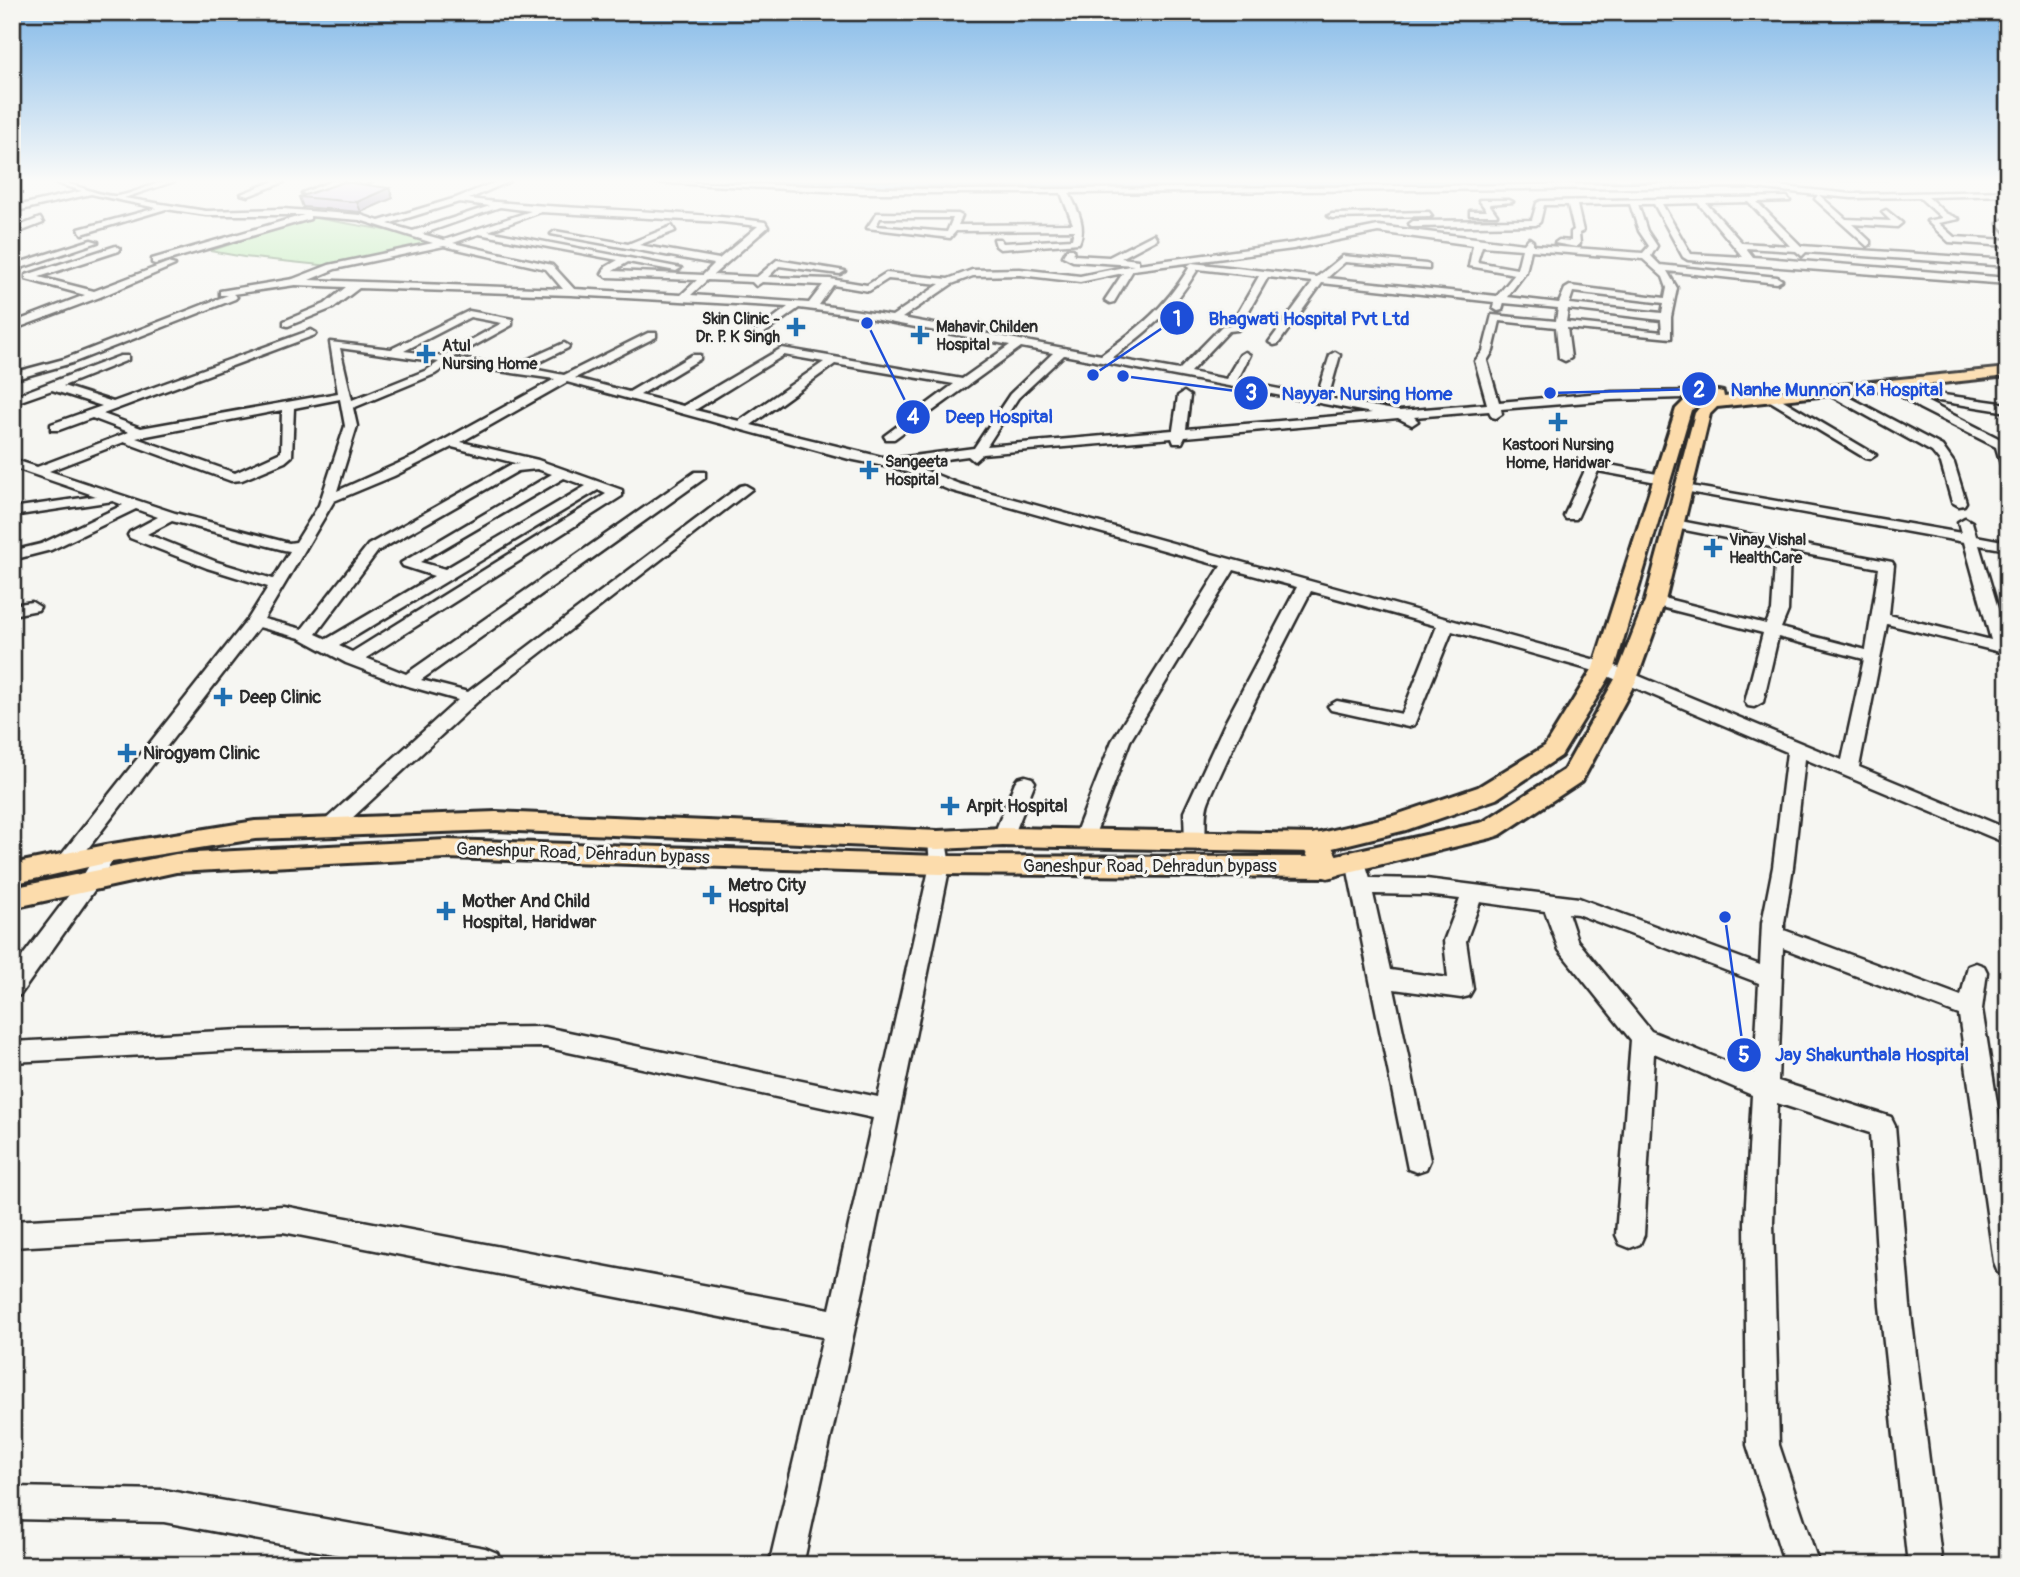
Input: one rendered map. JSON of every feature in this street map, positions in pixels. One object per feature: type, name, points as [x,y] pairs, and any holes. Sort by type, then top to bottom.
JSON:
[{"type":"main road","points":[[12,874],[106,854],[255,830],[496,821],[939,852],[1003,837],[1195,842],[1341,864],[1397,824],[1487,793],[1553,751],[1615,673],[1662,479],[1684,409],[1691,402],[2008,365]]},
{"type":"main road","points":[[1713,399],[1896,388],[2008,372]]},
{"type":"main road","name":"Ganeshpur Road, Dehradun bypass","points":[[12,898],[88,884],[176,863],[446,849],[939,852],[1341,864],[1491,829],[1573,775],[1615,673],[1655,601],[1703,413],[1713,399]]},
{"type":"street","points":[[12,268],[54,255]]},
{"type":"street","points":[[97,295],[29,277],[99,255]]},
{"type":"street","points":[[154,261],[176,255]]},
{"type":"street","points":[[12,377],[68,360],[228,295],[295,282],[332,267],[390,255]]},
{"type":"street","points":[[495,255],[549,267],[571,292]]},
{"type":"street","points":[[527,262],[546,255]]},
{"type":"street","points":[[597,255],[706,276]]},
{"type":"street","points":[[678,255],[721,262]]},
{"type":"street","points":[[683,298],[730,255]]},
{"type":"street","points":[[1069,255],[1073,258],[1195,266],[1274,268],[1320,279],[1367,285],[1666,317]]},
{"type":"street","points":[[1111,260],[1121,255]]},
{"type":"street","points":[[893,320],[949,282],[972,273],[1027,272],[1080,279],[1158,263],[1224,255]]},
{"type":"street","points":[[1270,255],[1274,268]]},
{"type":"street","points":[[1475,255],[1472,264],[1521,272]]},
{"type":"street","points":[[1495,411],[1482,361],[1488,351],[1500,299],[1521,272],[1525,255]]},
{"type":"street","points":[[1580,255],[1581,261]]},
{"type":"street","points":[[1496,317],[1667,336],[1666,317],[1672,288],[1667,276],[1646,256],[1634,255]]},
{"type":"street","points":[[1687,255],[1688,257],[1811,264],[2008,281]]},
{"type":"street","points":[[1746,255],[1750,260]]},
{"type":"street","points":[[1803,255],[1822,274]]},
{"type":"street","points":[[1882,255],[2008,263]]},
{"type":"street","points":[[1274,342],[1320,279],[1343,259],[1426,267]]},
{"type":"street","points":[[625,260],[609,269],[607,274],[830,282],[869,288],[886,276]]},
{"type":"street","points":[[1367,285],[1381,262]]},
{"type":"street","points":[[742,301],[759,279],[776,264],[845,271]]},
{"type":"street","points":[[12,327],[170,265]]},
{"type":"street","points":[[1103,359],[1151,324],[1176,296],[1195,266]]},
{"type":"street","points":[[1657,267],[1777,280]]},
{"type":"street","points":[[1182,374],[1226,328],[1234,328],[1274,268]]},
{"type":"street","points":[[1110,300],[1129,270]]},
{"type":"street","points":[[872,275],[949,282]]},
{"type":"street","points":[[295,282],[571,292],[797,305],[1019,343],[1406,418]]},
{"type":"street","points":[[812,307],[830,282]]},
{"type":"street","points":[[288,323],[329,306],[353,286],[359,285]]},
{"type":"street","points":[[1565,358],[1560,325],[1562,305],[1570,289],[1669,301]]},
{"type":"street","points":[[752,340],[797,305]]},
{"type":"street","points":[[12,476],[40,471],[140,432],[346,400],[431,372],[445,363],[447,356],[508,325],[508,321],[469,314],[393,352]]},
{"type":"street","points":[[55,427],[311,334]]},
{"type":"street","points":[[328,499],[361,487],[451,443],[565,379],[652,335]]},
{"type":"street","points":[[890,436],[961,382],[1019,343]]},
{"type":"street","points":[[65,864],[255,621],[328,499],[351,426],[334,344],[565,379],[854,456],[897,464],[954,487],[1615,673],[2008,837]]},
{"type":"street","points":[[514,370],[564,346]]},
{"type":"street","points":[[684,411],[782,351],[961,382]]},
{"type":"street","points":[[975,454],[1014,396],[1062,351]]},
{"type":"street","points":[[1230,383],[1245,355]]},
{"type":"street","points":[[1322,400],[1335,355]]},
{"type":"street","points":[[630,396],[696,357]]},
{"type":"street","points":[[12,401],[124,358]]},
{"type":"street","points":[[741,426],[833,360]]},
{"type":"street","points":[[52,386],[115,406]]},
{"type":"street","points":[[1896,388],[2008,408]]},
{"type":"street","points":[[1896,388],[1923,405],[2002,445],[2008,464]]},
{"type":"street","points":[[1828,390],[1937,449],[1947,463],[1959,502]]},
{"type":"street","points":[[1178,437],[1184,396]]},
{"type":"street","points":[[1769,396],[1870,455]]},
{"type":"street","points":[[1495,411],[1620,397],[1713,399]]},
{"type":"street","points":[[897,464],[975,454],[1495,411],[1691,402]]},
{"type":"street","points":[[125,438],[157,452],[237,477],[280,459],[287,453],[288,407]]},
{"type":"street","points":[[93,414],[140,432]]},
{"type":"street","points":[[352,659],[617,493],[559,471],[451,443]]},
{"type":"street","points":[[12,463],[170,516],[289,547],[301,546]]},
{"type":"street","points":[[306,635],[373,548],[515,468],[537,465]]},
{"type":"street","points":[[1572,516],[1594,466],[1662,479]]},
{"type":"street","points":[[447,575],[408,563],[559,476],[559,471]]},
{"type":"street","points":[[411,679],[700,475]]},
{"type":"street","points":[[327,646],[596,486]]},
{"type":"street","points":[[1684,487],[2008,547]]},
{"type":"street","points":[[330,827],[471,698],[745,489]]},
{"type":"street","points":[[12,512],[115,497]]},
{"type":"street","points":[[12,556],[46,547],[136,504]]},
{"type":"street","points":[[170,516],[135,536],[212,565],[277,585]]},
{"type":"street","points":[[1965,522],[2004,648]]},
{"type":"street","points":[[1675,524],[1888,565],[1883,618],[1872,656],[1849,770]]},
{"type":"street","points":[[1754,702],[1772,630],[1780,611],[1783,544]]},
{"type":"street","points":[[1083,839],[1121,741],[1230,564]]},
{"type":"street","points":[[1195,842],[1194,812],[1234,723],[1306,585]]},
{"type":"street","points":[[1655,601],[1872,656]]},
{"type":"street","points":[[12,610],[32,607]]},
{"type":"street","points":[[1883,618],[2004,648]]},
{"type":"street","points":[[255,621],[306,635],[352,659],[451,694],[471,698]]},
{"type":"street","points":[[1337,706],[1408,721],[1447,624]]},
{"type":"street","points":[[1797,748],[1772,935],[1759,1222],[1763,1445],[1802,1565]]},
{"type":"street","points":[[1003,837],[1025,782]]},
{"type":"street","points":[[786,1565],[888,1110],[939,852]]},
{"type":"street","points":[[12,988],[88,884],[106,854]]},
{"type":"street","points":[[1341,864],[1426,887],[1579,906],[1770,978]]},
{"type":"street","points":[[1341,864],[1381,978],[1417,1160]]},
{"type":"street","points":[[1381,978],[1461,989],[1455,941],[1473,893]]},
{"type":"street","points":[[1555,904],[1567,944],[1643,1038],[1765,1088],[1882,1125],[1895,1306],[1925,1565]]},
{"type":"street","points":[[1772,935],[1970,1009]]},
{"type":"street","points":[[1976,972],[1970,1009],[2008,1262]]},
{"type":"street","points":[[12,1052],[240,1040],[545,1037],[888,1110]]},
{"type":"street","points":[[1630,1235],[1643,1038]]},
{"type":"street","points":[[12,1234],[283,1219],[841,1326]]},
{"type":"street","points":[[12,1503],[164,1506],[485,1565]]},
{"type":"green space","points":[[230,255],[388,255],[330,266]]},
{"type":"place","name":"Deep Hospital","points":[[867,323]]},
{"type":"place","name":"Skin Clinic - Dr. P. K Singh","points":[[796,327]]},
{"type":"place","name":"Mahavir Childen Hospital","points":[[920,335]]},
{"type":"place","name":"Atul Nursing Home","points":[[426,354]]},
{"type":"place","name":"Bhagwati Hospital Pvt Ltd","points":[[1093,375]]},
{"type":"place","name":"Nayyar Nursing Home","points":[[1123,376]]},
{"type":"place","name":"Nanhe Munnon Ka Hospital","points":[[1550,393]]},
{"type":"place","name":"Kastoori Nursing Home, Haridwar","points":[[1558,422]]},
{"type":"place","name":"Sangeeta Hospital","points":[[869,470]]},
{"type":"place","name":"Vinay Vishal HealthCare","points":[[1713,548]]},
{"type":"place","name":"Deep Clinic","points":[[223,697]]},
{"type":"place","name":"Nirogyam Clinic","points":[[127,753]]},
{"type":"place","name":"Arpit Hospital","points":[[950,806]]},
{"type":"place","name":"Metro City Hospital","points":[[712,895]]},
{"type":"place","name":"Mother And Child Hospital, Haridwar","points":[[446,911]]},
{"type":"place","name":"Jay Shakunthala Hospital","points":[[1725,917]]}]
